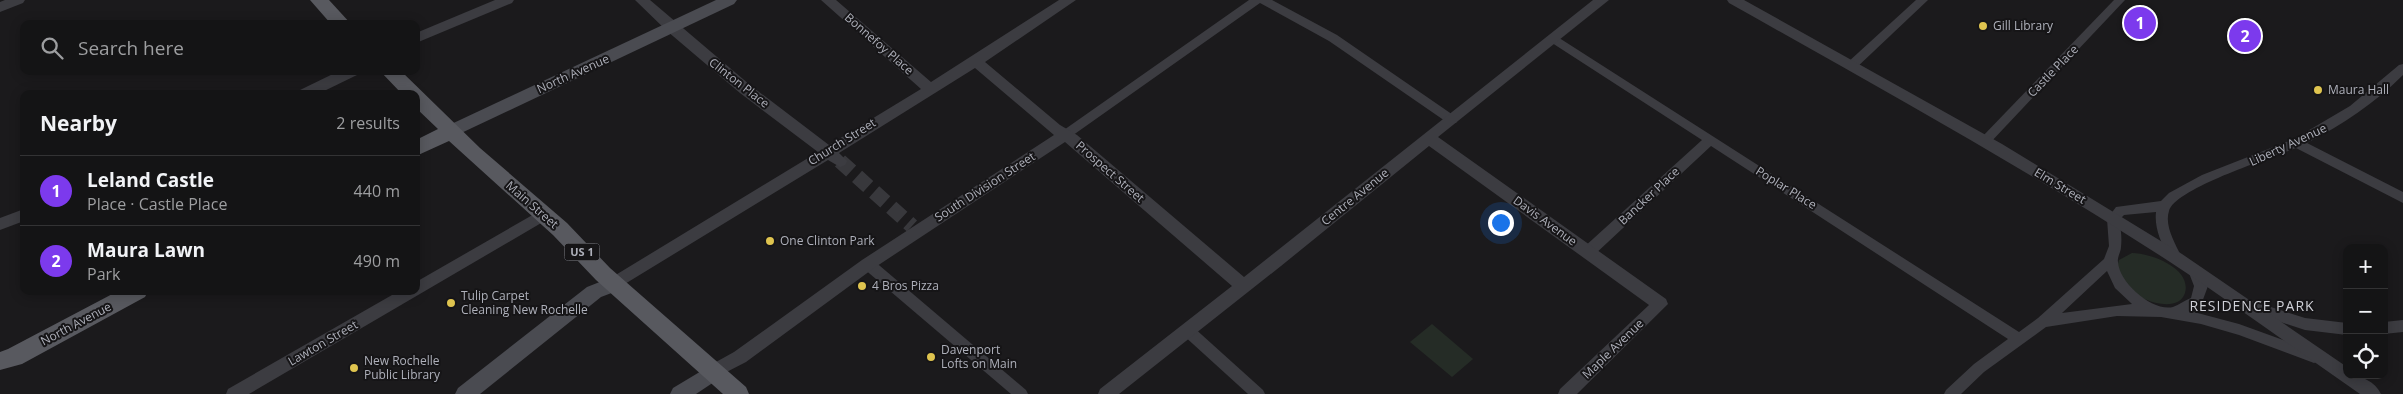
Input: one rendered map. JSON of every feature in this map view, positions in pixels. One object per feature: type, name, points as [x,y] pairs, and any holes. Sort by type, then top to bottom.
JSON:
[{"type":"main road","points":[[320,0],[338,20]]},
{"type":"main road","name":"North Avenue","points":[[420,147],[729,0]]},
{"type":"main road","name":"Main Street","points":[[393,75],[410,90]]},
{"type":"main road","name":"Main Street","points":[[420,100],[615,284],[738,394]]},
{"type":"main road","points":[[465,394],[594,292],[615,284]]},
{"type":"main road","name":"North Avenue","points":[[5,362],[131,295]]},
{"type":"main road","points":[[680,394],[713,372]]},
{"type":"street","points":[[0,7],[18,0]]},
{"type":"street","points":[[420,36],[507,0]]},
{"type":"street","name":"Clinton Place","points":[[642,0],[672,28],[745,89],[829,150],[840,161]]},
{"type":"street","name":"Bonnefoy Place","points":[[828,0],[930,88]]},
{"type":"street","name":"Church Street","points":[[615,284],[975,61],[1069,0]]},
{"type":"street","name":"South Division Street","points":[[713,372],[740,357],[915,228],[1065,135],[1257,0]]},
{"type":"street","points":[[1263,0],[1333,38],[1452,120]]},
{"type":"street","name":"Centre Avenue","points":[[1106,394],[1430,139],[1602,0]]},
{"type":"street","name":"Elm Street","points":[[1734,0],[1985,141],[2113,219],[2176,258],[2373,394]]},
{"type":"street","points":[[1851,66],[1922,0]]},
{"type":"street","name":"Castle Place","points":[[1985,141],[2120,0]]},
{"type":"street","name":"Poplar Place","points":[[1553,38],[2017,338]]},
{"type":"street","name":"Prospect Street","points":[[975,61],[1243,286]]},
{"type":"street","name":"Liberty Avenue","points":[[2165,206],[2188,187],[2297,143],[2341,118],[2390,82],[2402,70]]},
{"type":"street","points":[[313,90],[344,75]]},
{"type":"street","name":"Davis Avenue","points":[[1430,139],[1660,304]]},
{"type":"street","name":"Bancker Place","points":[[1588,252],[1710,140]]},
{"type":"street","points":[[2297,143],[2403,198]]},
{"type":"street","points":[[1951,394],[1979,368],[2017,338],[2043,322],[2111,261],[2115,251],[2113,219],[2120,210],[2165,206],[2162,217],[2163,225],[2176,258]]},
{"type":"street","name":"Lawton Street","points":[[420,287],[543,214]]},
{"type":"street","points":[[0,224],[20,216]]},
{"type":"street","points":[[2111,261],[2112,272],[2119,285],[2141,304],[2159,310],[2234,326],[2322,360]]},
{"type":"street","points":[[868,264],[1021,394]]},
{"type":"street","points":[[2173,313],[2196,301],[2201,286],[2196,273]]},
{"type":"street","name":"Lawton Street","points":[[234,394],[406,295]]},
{"type":"street","points":[[2239,302],[2305,324],[2343,329]]},
{"type":"street","name":"Maple Avenue","points":[[1566,394],[1660,304]]},
{"type":"street","points":[[2043,322],[2096,313],[2159,310]]},
{"type":"street","points":[[2388,328],[2403,326]]},
{"type":"street","points":[[1187,330],[1258,394]]},
{"type":"shaded area","points":[[2132,253],[2159,259],[2176,269],[2182,276],[2185,284],[2185,293],[2181,299],[2175,303],[2159,304],[2142,298],[2130,290],[2117,267],[2119,260]]},
{"type":"shaded area","points":[[1432,324],[1473,359],[1452,377],[1410,342]]},
{"type":"tunnel","points":[[840,161],[912,226]]},
{"type":"place","name":"Leland Castle","points":[[2140,23]]},
{"type":"place","name":"Gill Library","points":[[1983,26]]},
{"type":"place","name":"Maura Lawn","points":[[2245,36]]},
{"type":"place","name":"Maura Hall","points":[[2318,90]]},
{"type":"place","name":"One Clinton Park","points":[[770,241]]},
{"type":"place","name":"4 Bros Pizza","points":[[862,286]]},
{"type":"place","name":"Tulip Carpet Cleaning New Rochelle","points":[[451,303]]},
{"type":"place","name":"Davenport Lofts on Main","points":[[931,357]]},
{"type":"place","name":"New Rochelle Public Library","points":[[354,368]]},
{"type":"district","name":"RESIDENCE PARK","points":[[2252,306]]}]
